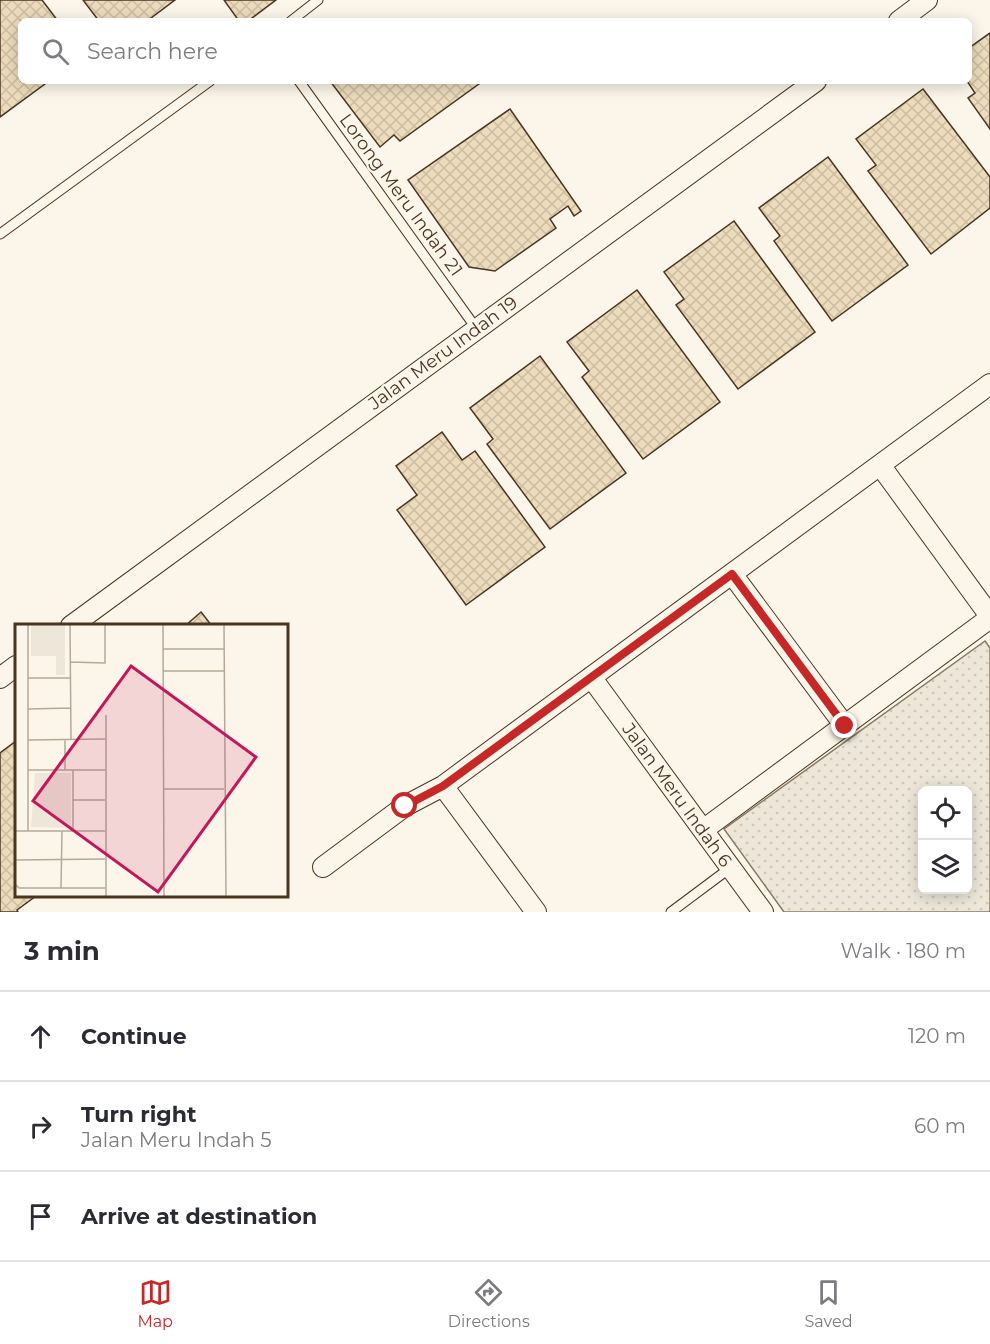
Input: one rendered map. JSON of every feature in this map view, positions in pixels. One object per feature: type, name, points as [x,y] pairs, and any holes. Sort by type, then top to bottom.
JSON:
[{"type":"street","points":[[903,18],[927,0]]},
{"type":"street","name":"Jalan Meru Indah 19","points":[[74,624],[812,84]]},
{"type":"street","points":[[323,867],[405,806],[443,786],[990,384]]},
{"type":"street","points":[[703,830],[990,617],[880,465]]},
{"type":"street","points":[[732,574],[845,726]]},
{"type":"street","points":[[0,678],[15,667]]},
{"type":"street","name":"Jalan Meru Indah 6","points":[[591,677],[763,912]]},
{"type":"street","points":[[443,786],[536,912]]},
{"type":"lane","points":[[295,18],[318,0]]},
{"type":"lane","points":[[0,234],[206,84]]},
{"type":"lane","name":"Lorong Meru Indah 21","points":[[301,84],[476,328]]},
{"type":"lane","points":[[670,912],[730,868]]},
{"type":"shaded area","points":[[985,641],[990,648],[990,912],[784,912],[724,829]]},
{"type":"building","points":[[0,0],[42,0],[56,18],[18,18],[18,84],[45,84],[0,117]]},
{"type":"building","points":[[83,0],[175,0],[151,18],[97,18]]},
{"type":"building","points":[[224,0],[276,0],[252,18],[237,18]]},
{"type":"building","points":[[990,33],[990,129],[968,98],[975,93],[969,84],[972,84],[972,46]]},
{"type":"building","points":[[332,84],[479,84],[400,141],[394,135],[380,147]]},
{"type":"building","points":[[923,89],[990,177],[990,208],[931,254],[868,171],[876,165],[856,139]]},
{"type":"building","points":[[510,109],[581,211],[574,216],[568,206],[550,219],[556,228],[495,271],[469,267],[408,180]]},
{"type":"building","points":[[828,157],[908,265],[832,321],[774,241],[780,236],[759,208]]},
{"type":"building","points":[[734,221],[815,332],[738,389],[676,305],[684,299],[664,272]]},
{"type":"building","points":[[637,290],[720,402],[643,459],[582,377],[589,371],[567,342]]},
{"type":"building","points":[[540,356],[626,473],[550,529],[487,444],[493,439],[470,408]]},
{"type":"building","points":[[442,432],[462,460],[475,451],[545,547],[466,605],[397,510],[417,495],[396,466]]},
{"type":"building","points":[[201,612],[210,624],[187,624]]},
{"type":"building","points":[[15,742],[15,897],[35,897],[17,910],[18,912],[0,912],[0,753]]},
{"type":"route","points":[[405,806],[443,786],[732,574],[845,726]]}]
